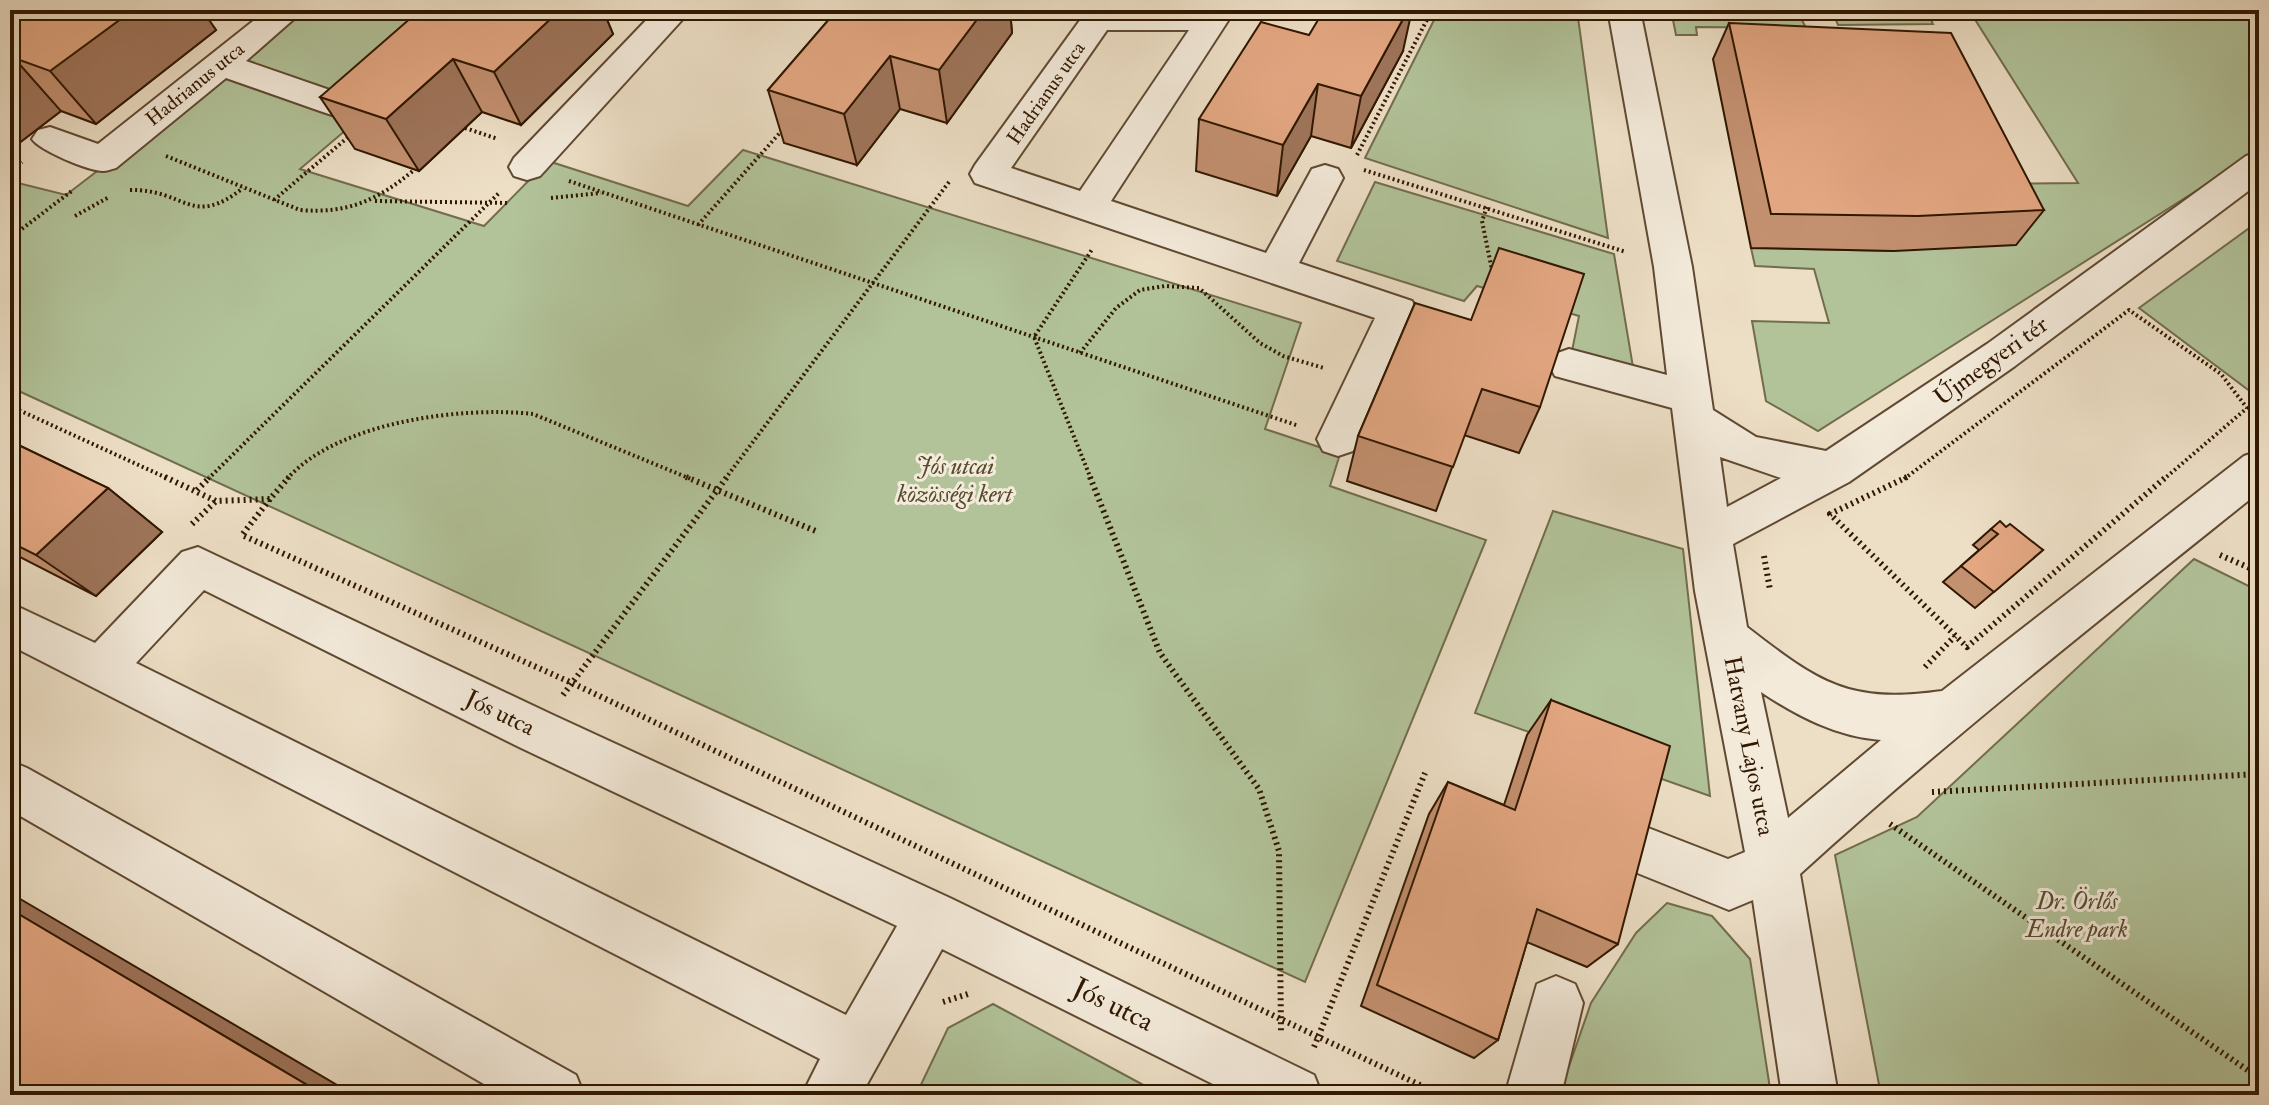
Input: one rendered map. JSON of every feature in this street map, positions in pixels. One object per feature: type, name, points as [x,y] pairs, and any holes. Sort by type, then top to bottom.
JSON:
[{"type":"street","name":"Hadrianus utca","points":[[114,149],[288,10]]},
{"type":"street","points":[[527,167],[675,10]]},
{"type":"street","name":"Hatvany Lajos utca","points":[[1624,10],[1673,267],[1709,535],[1773,865],[1810,1095]]},
{"type":"street","name":"Hadrianus utca","points":[[1088,207],[1216,15]]},
{"type":"street","name":"Hadrianus utca","points":[[1216,15],[1098,19],[988,174],[1398,311],[1338,439]]},
{"type":"street","points":[[221,64],[332,103]]},
{"type":"street","points":[[50,139],[114,149]]},
{"type":"street","name":"Újmegyeri tér","points":[[1709,535],[1757,514],[1834,470],[1962,383],[2259,165]]},
{"type":"street","points":[[1276,270],[1325,178]]},
{"type":"street","points":[[1569,365],[1694,408],[1741,449],[1769,459],[1834,470]]},
{"type":"street","points":[[1638,849],[1729,885],[1773,865],[1850,796],[2063,621],[2259,468]]},
{"type":"street","name":"Jós utca","points":[[101,668],[198,566],[536,731],[932,916],[1291,1094]]},
{"type":"street","points":[[10,623],[857,1049]]},
{"type":"street","points":[[1727,638],[1782,682],[1836,708],[1875,718],[1957,711]]},
{"type":"street","points":[[10,784],[556,1095]]},
{"type":"street","points":[[830,1095],[932,916]]},
{"type":"street","points":[[1533,1095],[1556,1003]]},
{"type":"path","points":[[1432,10],[1351,166],[1673,267]]},
{"type":"path","points":[[274,200],[373,116],[332,103]]},
{"type":"path","points":[[698,225],[789,122]]},
{"type":"path","points":[[114,149],[244,187],[300,210],[342,211],[374,201],[487,205],[516,202]]},
{"type":"path","points":[[197,490],[527,167],[1338,439]]},
{"type":"path","points":[[374,201],[414,170]]},
{"type":"path","points":[[536,731],[953,177]]},
{"type":"path","points":[[123,193],[148,188],[169,193],[194,209],[209,210],[227,203],[244,187]]},
{"type":"path","points":[[545,199],[604,193]]},
{"type":"path","points":[[75,216],[113,196]]},
{"type":"path","points":[[1487,207],[1483,229],[1494,281]]},
{"type":"path","points":[[1080,353],[1116,308],[1140,290],[1165,286],[1199,288],[1260,343],[1283,356],[1363,382]]},
{"type":"path","points":[[2129,310],[2221,374],[2247,408],[1967,647],[1830,514],[1899,483],[2129,310]]},
{"type":"path","points":[[1034,337],[1160,653],[1259,789],[1279,851],[1280,1019],[1291,1094]]},
{"type":"path","points":[[10,406],[216,501],[270,499]]},
{"type":"path","points":[[818,532],[714,492],[533,414],[487,409],[412,423],[311,456],[270,499],[242,535],[572,683],[1441,1095]]},
{"type":"path","points":[[1291,1094],[1319,1038],[1425,773]]},
{"type":"path","points":[[1929,792],[2259,774]]},
{"type":"path","points":[[1850,796],[2259,1078]]},
{"type":"path","points":[[938,1007],[947,999],[984,993]]},
{"type":"green space","name":"Jós utcai közösségi kert","points":[[307,10],[487,10],[300,169],[484,226],[548,161],[688,206],[743,150],[1301,323],[1265,429],[1340,454],[1330,486],[1486,540],[1305,982],[10,387],[10,181],[66,195]]},
{"type":"green space","points":[[1439,10],[1577,10],[1608,238],[1365,158]]},
{"type":"green space","points":[[1671,10],[1797,10],[1806,28],[1696,27],[1697,35],[1676,35]]},
{"type":"green space","points":[[1832,10],[1926,10],[1933,24],[1838,25]]},
{"type":"green space","points":[[1969,10],[2259,10],[2259,151],[1818,431],[1766,401],[1752,321],[1829,323],[1814,269],[1755,266],[1751,248],[1894,251],[1985,184],[2078,183]]},
{"type":"green space","points":[[1375,182],[1614,254],[1634,373],[1571,356],[1579,316],[1477,286],[1464,301],[1337,261]]},
{"type":"green space","points":[[2259,221],[2259,398],[2139,308]]},
{"type":"green space","points":[[1553,511],[1683,549],[1710,796],[1475,713]]},
{"type":"green space","name":"Dr. Örlős Endre park","points":[[2194,559],[2259,591],[2259,1095],[1881,1095],[1835,855],[1917,817]]},
{"type":"green space","points":[[1667,903],[1712,916],[1750,959],[1771,1095],[1559,1095],[1591,1003],[1636,933]]},
{"type":"green space","points":[[993,1004],[1162,1095],[916,1095],[948,1028]]},
{"type":"building","points":[[10,10],[133,10],[50,71],[14,58],[10,62]]},
{"type":"building","points":[[420,10],[560,10],[494,72],[453,59],[386,119],[320,97]]},
{"type":"building","points":[[837,10],[984,10],[939,70],[890,56],[844,114],[768,90]]},
{"type":"building","points":[[1324,10],[1408,10],[1361,96],[1318,84],[1283,145],[1199,119],[1261,22],[1309,35]]},
{"type":"building","points":[[1729,23],[1951,33],[2044,210],[1918,216],[1771,214]]},
{"type":"building","points":[[1499,248],[1584,274],[1540,407],[1482,389],[1453,467],[1358,436],[1415,303],[1471,320]]},
{"type":"building","points":[[10,441],[108,488],[36,555],[10,542]]},
{"type":"building","points":[[2000,521],[2006,527],[2010,524],[2043,550],[1994,592],[1961,566],[1998,534],[1991,529]]},
{"type":"building","points":[[1551,700],[1670,746],[1618,944],[1537,909],[1498,1040],[1377,985],[1448,782],[1515,810]]},
{"type":"building","points":[[10,909],[324,1095],[17,1095],[10,1090]]}]
